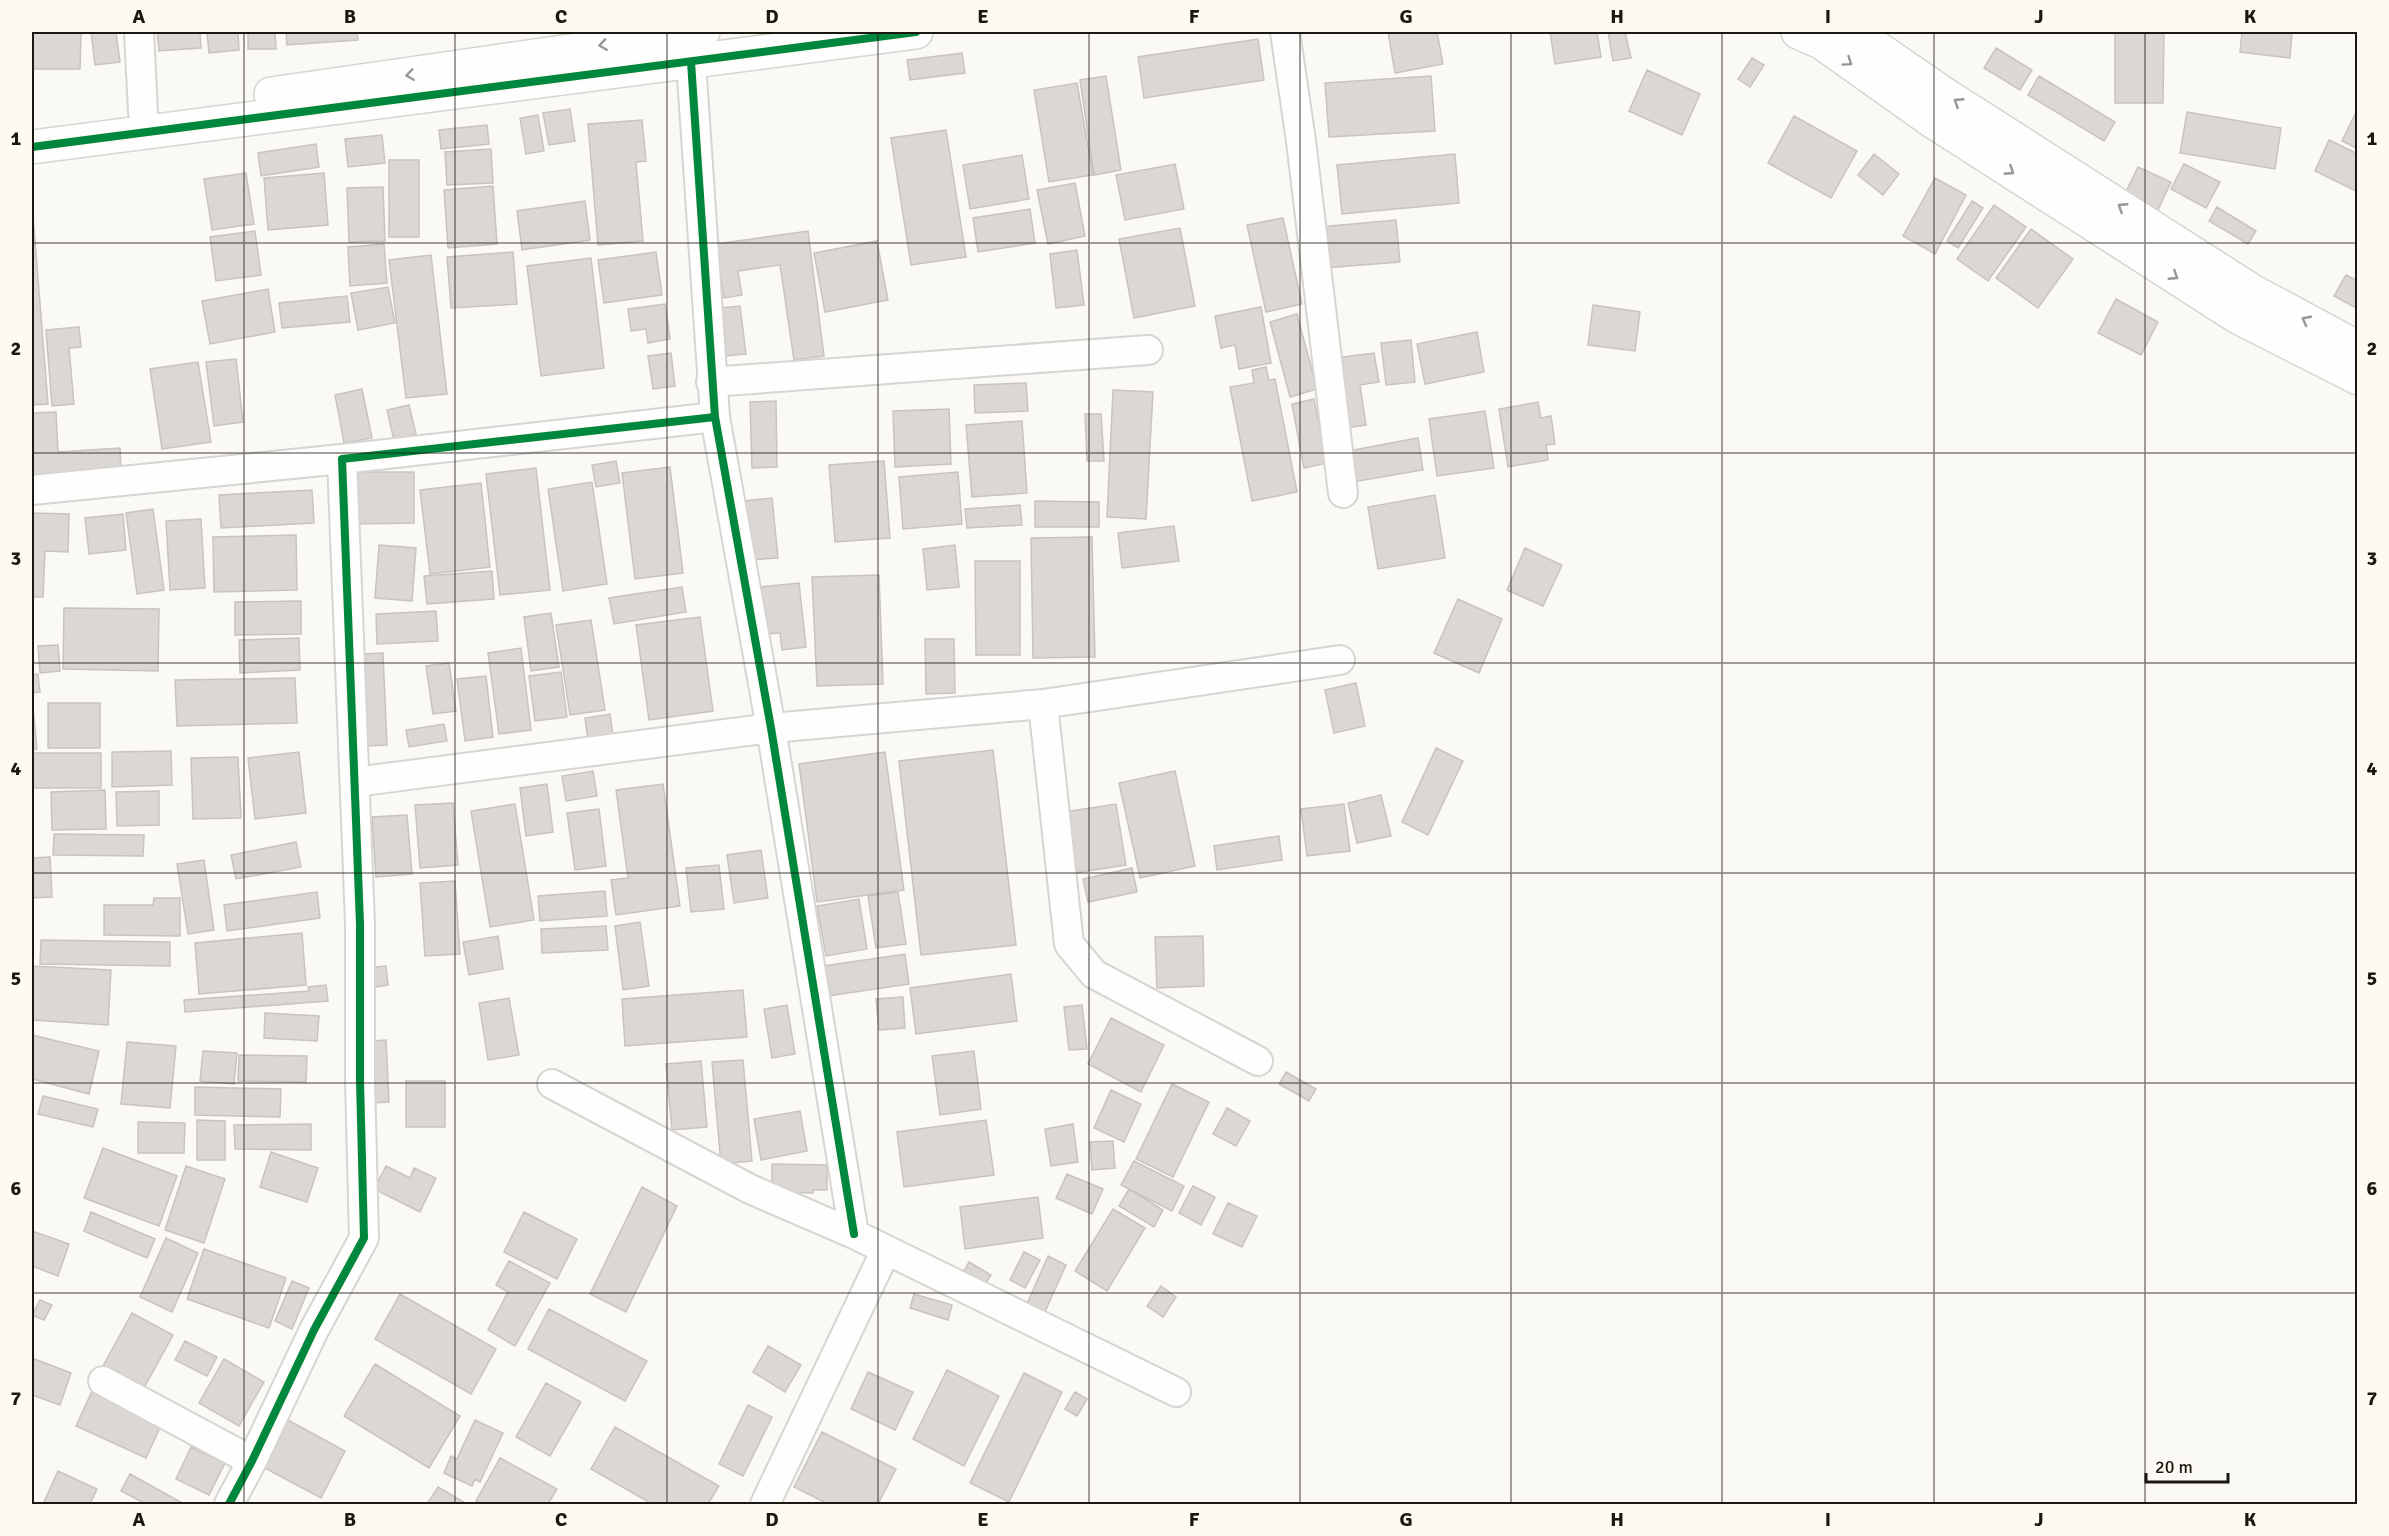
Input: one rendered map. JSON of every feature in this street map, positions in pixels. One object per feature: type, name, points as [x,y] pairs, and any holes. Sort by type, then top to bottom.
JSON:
[{"type":"street","points":[[139,32],[143,112]]},
{"type":"street","points":[[32,124],[143,112],[703,32]]},
{"type":"street","points":[[32,147],[916,32]]},
{"type":"street","points":[[1285,32],[1301,141],[1343,494]]},
{"type":"street","points":[[1798,32],[1821,42],[1931,120],[2238,317],[2358,378]]},
{"type":"street","points":[[1854,32],[1947,96],[2252,291],[2358,348]]},
{"type":"street","points":[[691,62],[715,417],[771,728],[854,1234]]},
{"type":"street","points":[[711,382],[1148,350]]},
{"type":"street","points":[[32,490],[342,459],[715,417]]},
{"type":"street","points":[[229,1504],[314,1330],[364,1238],[360,924],[342,459]]},
{"type":"street","points":[[355,782],[771,728],[1043,705],[1340,660]]},
{"type":"street","points":[[1043,705],[1069,944],[1094,974],[1258,1061]]},
{"type":"street","points":[[552,1084],[750,1189],[854,1234],[1176,1392]]},
{"type":"street","points":[[765,1504],[886,1250]]},
{"type":"street","points":[[103,1381],[252,1461]]},
{"type":"building","points":[[32,32],[81,32],[80,69],[32,69]]},
{"type":"building","points":[[91,32],[116,32],[120,62],[95,65]]},
{"type":"building","points":[[157,32],[200,32],[201,48],[159,51]]},
{"type":"building","points":[[207,32],[238,32],[239,50],[209,53]]},
{"type":"building","points":[[248,32],[275,32],[276,49],[248,49]]},
{"type":"building","points":[[286,32],[357,32],[358,40],[287,45]]},
{"type":"building","points":[[1388,32],[1437,32],[1443,64],[1395,73]]},
{"type":"building","points":[[1550,32],[1597,32],[1601,57],[1555,64]]},
{"type":"building","points":[[1608,32],[1625,32],[1631,58],[1613,61]]},
{"type":"building","points":[[2115,32],[2164,32],[2163,103],[2115,103]]},
{"type":"building","points":[[2242,32],[2292,32],[2290,58],[2240,52]]},
{"type":"building","points":[[1258,39],[1264,80],[1144,98],[1138,57]]},
{"type":"building","points":[[1996,48],[2032,70],[2020,90],[1984,68]]},
{"type":"building","points":[[962,53],[965,73],[910,80],[907,60]]},
{"type":"building","points":[[1752,58],[1764,65],[1750,87],[1738,79]]},
{"type":"building","points":[[1647,70],[1700,94],[1682,135],[1629,111]]},
{"type":"building","points":[[1106,76],[1121,170],[1094,175],[1080,80]]},
{"type":"building","points":[[1431,76],[1435,131],[1329,137],[1325,83]]},
{"type":"building","points":[[2039,76],[2115,122],[2104,141],[2028,95]]},
{"type":"building","points":[[1077,83],[1093,175],[1049,182],[1034,90]]},
{"type":"building","points":[[2358,108],[2358,149],[2342,141]]},
{"type":"building","points":[[570,109],[575,141],[549,145],[543,113]]},
{"type":"building","points":[[2187,112],[2281,128],[2275,169],[2180,153]]},
{"type":"building","points":[[538,115],[544,151],[526,154],[520,118]]},
{"type":"building","points":[[1794,116],[1857,151],[1831,198],[1768,163]]},
{"type":"building","points":[[642,120],[646,161],[636,162],[643,241],[598,245],[588,124]]},
{"type":"building","points":[[487,125],[489,144],[441,149],[439,130]]},
{"type":"building","points":[[946,130],[966,257],[911,265],[891,138]]},
{"type":"building","points":[[382,135],[385,163],[348,167],[345,139]]},
{"type":"building","points":[[2329,140],[2358,154],[2358,192],[2315,171]]},
{"type":"building","points":[[316,144],[319,167],[261,176],[258,153]]},
{"type":"building","points":[[491,149],[493,183],[447,185],[445,152]]},
{"type":"building","points":[[1455,154],[1459,203],[1342,214],[1337,165]]},
{"type":"building","points":[[1874,154],[1899,174],[1883,195],[1858,175]]},
{"type":"building","points":[[1022,155],[1029,199],[970,209],[963,165]]},
{"type":"building","points":[[389,160],[419,160],[419,237],[389,237]]},
{"type":"building","points":[[1175,164],[1184,209],[1125,220],[1116,175]]},
{"type":"building","points":[[2184,164],[2220,182],[2206,208],[2171,189]]},
{"type":"building","points":[[2138,167],[2171,182],[2158,210],[2125,194]]},
{"type":"building","points":[[246,173],[254,224],[212,230],[204,179]]},
{"type":"building","points":[[324,173],[328,225],[268,230],[264,178]]},
{"type":"building","points":[[1935,178],[1966,195],[1935,254],[1903,236]]},
{"type":"building","points":[[1075,183],[1085,236],[1048,244],[1037,190]]},
{"type":"building","points":[[493,186],[497,244],[448,248],[444,190]]},
{"type":"building","points":[[383,187],[385,241],[349,242],[347,188]]},
{"type":"building","points":[[585,201],[590,240],[522,250],[517,211]]},
{"type":"building","points":[[1972,201],[1983,208],[1958,248],[1947,241]]},
{"type":"building","points":[[32,203],[48,404],[32,405]]},
{"type":"building","points":[[1994,205],[2026,227],[1988,281],[1957,259]]},
{"type":"building","points":[[2217,207],[2256,231],[2248,244],[2209,221]]},
{"type":"building","points":[[1030,209],[1035,243],[978,252],[973,218]]},
{"type":"building","points":[[1283,218],[1302,304],[1266,312],[1247,225]]},
{"type":"building","points":[[1396,220],[1400,262],[1324,268],[1320,227]]},
{"type":"building","points":[[1180,228],[1195,306],[1134,318],[1119,239]]},
{"type":"building","points":[[2031,229],[2073,259],[2038,308],[1996,278]]},
{"type":"building","points":[[255,231],[261,275],[216,281],[210,237]]},
{"type":"building","points":[[808,231],[824,356],[794,360],[780,265],[738,271],[742,295],[724,298],[716,244]]},
{"type":"building","points":[[877,241],[888,300],[825,312],[814,253]]},
{"type":"building","points":[[384,244],[387,283],[350,286],[348,247]]},
{"type":"building","points":[[1077,250],[1084,305],[1056,308],[1050,254]]},
{"type":"building","points":[[513,252],[517,304],[451,308],[447,257]]},
{"type":"building","points":[[656,252],[662,295],[604,303],[598,260]]},
{"type":"building","points":[[431,255],[447,394],[406,398],[389,260]]},
{"type":"building","points":[[591,258],[604,368],[541,376],[527,266]]},
{"type":"building","points":[[2346,275],[2358,281],[2358,309],[2334,296]]},
{"type":"building","points":[[388,287],[395,323],[358,330],[351,293]]},
{"type":"building","points":[[268,289],[275,332],[210,344],[202,301]]},
{"type":"building","points":[[347,296],[350,322],[282,328],[279,303]]},
{"type":"building","points":[[2116,299],[2158,322],[2141,355],[2098,333]]},
{"type":"building","points":[[665,304],[670,339],[648,343],[646,329],[631,331],[628,309]]},
{"type":"building","points":[[1593,305],[1640,312],[1635,351],[1588,345]]},
{"type":"building","points":[[740,306],[746,354],[725,356],[720,308]]},
{"type":"building","points":[[1261,307],[1271,363],[1239,369],[1235,345],[1221,348],[1215,316]]},
{"type":"building","points":[[1297,314],[1317,389],[1290,397],[1270,322]]},
{"type":"building","points":[[79,327],[81,347],[69,348],[74,404],[52,406],[46,330]]},
{"type":"building","points":[[1477,332],[1484,372],[1425,384],[1417,344]]},
{"type":"building","points":[[1411,340],[1415,382],[1386,385],[1381,343]]},
{"type":"building","points":[[671,353],[675,386],[653,389],[648,356]]},
{"type":"building","points":[[1374,353],[1379,382],[1360,385],[1366,425],[1345,428],[1335,358]]},
{"type":"building","points":[[236,359],[243,422],[214,426],[206,362]]},
{"type":"building","points":[[198,362],[211,442],[162,449],[150,369]]},
{"type":"building","points":[[1266,367],[1269,380],[1275,379],[1297,492],[1252,501],[1230,387],[1254,383],[1252,370]]},
{"type":"building","points":[[1026,383],[1028,411],[975,413],[974,385]]},
{"type":"building","points":[[362,389],[372,438],[344,443],[335,395]]},
{"type":"building","points":[[1113,390],[1153,392],[1146,519],[1107,517]]},
{"type":"building","points":[[1314,399],[1327,463],[1304,468],[1292,404]]},
{"type":"building","points":[[776,401],[777,467],[752,468],[750,402]]},
{"type":"building","points":[[1538,402],[1541,418],[1551,416],[1555,444],[1546,445],[1548,460],[1508,467],[1499,409]]},
{"type":"building","points":[[409,405],[416,434],[394,440],[387,410]]},
{"type":"building","points":[[949,409],[951,464],[895,467],[893,411]]},
{"type":"building","points":[[1485,411],[1494,468],[1437,476],[1429,419]]},
{"type":"building","points":[[56,412],[58,452],[120,448],[121,471],[32,477],[32,413]]},
{"type":"building","points":[[1085,414],[1101,414],[1104,461],[1087,461]]},
{"type":"building","points":[[1022,421],[1027,493],[972,497],[966,425]]},
{"type":"building","points":[[1418,438],[1423,470],[1353,482],[1348,451]]},
{"type":"building","points":[[616,461],[620,483],[596,487],[592,465]]},
{"type":"building","points":[[884,461],[890,538],[835,542],[829,465]]},
{"type":"building","points":[[670,467],[683,573],[635,579],[622,473]]},
{"type":"building","points":[[536,468],[550,590],[500,595],[486,474]]},
{"type":"building","points":[[356,472],[414,472],[414,523],[356,524]]},
{"type":"building","points":[[958,472],[962,524],[903,529],[899,477]]},
{"type":"building","points":[[592,482],[607,584],[563,591],[548,489]]},
{"type":"building","points":[[481,483],[490,567],[430,574],[420,490]]},
{"type":"building","points":[[312,490],[314,523],[221,528],[219,495]]},
{"type":"building","points":[[1435,495],[1445,558],[1378,569],[1368,507]]},
{"type":"building","points":[[772,498],[778,558],[748,560],[743,501]]},
{"type":"building","points":[[1035,501],[1099,502],[1099,527],[1035,527]]},
{"type":"building","points":[[1020,505],[1022,525],[967,528],[965,509]]},
{"type":"building","points":[[153,509],[164,590],[137,594],[126,513]]},
{"type":"building","points":[[32,513],[69,514],[68,552],[45,551],[43,597],[32,597]]},
{"type":"building","points":[[123,514],[126,550],[89,554],[85,518]]},
{"type":"building","points":[[201,519],[205,588],[170,590],[166,521]]},
{"type":"building","points":[[1174,526],[1179,561],[1122,568],[1118,533]]},
{"type":"building","points":[[296,535],[297,590],[214,592],[213,537]]},
{"type":"building","points":[[1092,537],[1095,657],[1033,658],[1031,538]]},
{"type":"building","points":[[379,545],[416,548],[412,601],[375,598]]},
{"type":"building","points":[[955,545],[959,587],[927,590],[923,549]]},
{"type":"building","points":[[1525,548],[1562,565],[1543,606],[1507,590]]},
{"type":"building","points":[[975,561],[1020,561],[1020,655],[976,655]]},
{"type":"building","points":[[492,571],[494,599],[427,604],[424,576]]},
{"type":"building","points":[[879,575],[883,684],[817,686],[812,577]]},
{"type":"building","points":[[799,583],[806,647],[782,650],[780,633],[765,634],[760,587]]},
{"type":"building","points":[[682,587],[686,612],[614,624],[609,598]]},
{"type":"building","points":[[1458,599],[1502,619],[1479,673],[1434,653]]},
{"type":"building","points":[[301,601],[301,634],[235,635],[235,602]]},
{"type":"building","points":[[64,608],[159,609],[158,671],[63,669]]},
{"type":"building","points":[[436,611],[438,641],[377,644],[376,614]]},
{"type":"building","points":[[551,613],[559,667],[531,671],[524,617]]},
{"type":"building","points":[[700,617],[713,711],[649,720],[636,625]]},
{"type":"building","points":[[591,620],[605,710],[570,715],[556,625]]},
{"type":"building","points":[[299,638],[300,670],[240,673],[239,640]]},
{"type":"building","points":[[925,639],[954,639],[955,693],[926,694]]},
{"type":"building","points":[[58,645],[60,671],[40,673],[38,646]]},
{"type":"building","points":[[521,648],[531,730],[499,734],[488,653]]},
{"type":"building","points":[[383,653],[387,745],[367,746],[363,654]]},
{"type":"building","points":[[449,663],[456,711],[433,714],[426,666]]},
{"type":"building","points":[[561,672],[567,717],[535,721],[529,676]]},
{"type":"building","points":[[38,674],[40,692],[32,693],[32,675]]},
{"type":"building","points":[[486,676],[493,737],[465,741],[457,679]]},
{"type":"building","points":[[295,678],[297,723],[177,726],[175,680]]},
{"type":"building","points":[[1356,683],[1365,726],[1334,733],[1325,690]]},
{"type":"building","points":[[48,703],[100,703],[100,748],[48,748]]},
{"type":"building","points":[[32,708],[37,749],[32,750]]},
{"type":"building","points":[[610,714],[613,736],[588,740],[585,718]]},
{"type":"building","points":[[444,724],[447,741],[409,747],[406,730]]},
{"type":"building","points":[[1436,748],[1463,761],[1428,835],[1402,822]]},
{"type":"building","points":[[993,750],[1016,945],[921,955],[899,761]]},
{"type":"building","points":[[171,751],[172,785],[112,787],[112,752]]},
{"type":"building","points":[[299,752],[306,813],[255,819],[248,758]]},
{"type":"building","points":[[885,752],[904,890],[817,902],[799,764]]},
{"type":"building","points":[[32,753],[101,753],[101,788],[32,788]]},
{"type":"building","points":[[238,757],[241,818],[193,819],[191,758]]},
{"type":"building","points":[[593,771],[597,796],[566,801],[562,776]]},
{"type":"building","points":[[1175,771],[1195,866],[1140,878],[1119,783]]},
{"type":"building","points":[[547,784],[553,832],[526,836],[520,788]]},
{"type":"building","points":[[663,784],[680,906],[616,915],[611,880],[628,878],[616,790]]},
{"type":"building","points":[[105,790],[106,829],[52,830],[51,792]]},
{"type":"building","points":[[159,791],[159,825],[117,826],[116,792]]},
{"type":"building","points":[[1381,795],[1391,836],[1357,843],[1348,803]]},
{"type":"building","points":[[453,803],[458,865],[420,868],[415,805]]},
{"type":"building","points":[[515,804],[534,920],[490,927],[471,811]]},
{"type":"building","points":[[1116,804],[1126,865],[1068,874],[1058,813]]},
{"type":"building","points":[[1344,804],[1350,851],[1307,856],[1301,809]]},
{"type":"building","points":[[599,809],[606,866],[575,870],[567,813]]},
{"type":"building","points":[[407,815],[412,874],[376,877],[372,817]]},
{"type":"building","points":[[54,834],[144,835],[143,856],[53,855]]},
{"type":"building","points":[[1279,836],[1282,860],[1217,870],[1214,846]]},
{"type":"building","points":[[296,842],[301,867],[236,879],[231,855]]},
{"type":"building","points":[[761,850],[768,898],[734,903],[727,855]]},
{"type":"building","points":[[50,857],[52,897],[32,898],[32,858]]},
{"type":"building","points":[[204,860],[214,930],[188,934],[177,864]]},
{"type":"building","points":[[719,865],[724,909],[691,912],[686,868]]},
{"type":"building","points":[[1132,868],[1137,892],[1088,902],[1083,879]]},
{"type":"building","points":[[455,881],[460,954],[425,956],[420,883]]},
{"type":"building","points":[[605,891],[607,916],[540,921],[538,896]]},
{"type":"building","points":[[317,892],[320,918],[227,931],[224,905]]},
{"type":"building","points":[[898,892],[906,944],[876,948],[868,896]]},
{"type":"building","points":[[154,898],[180,898],[180,936],[104,935],[104,905],[153,905]]},
{"type":"building","points":[[859,899],[867,949],[826,956],[817,906]]},
{"type":"building","points":[[640,922],[649,986],[623,990],[615,926]]},
{"type":"building","points":[[606,926],[608,950],[542,953],[541,929]]},
{"type":"building","points":[[302,933],[306,985],[199,994],[195,943]]},
{"type":"building","points":[[498,936],[503,969],[469,975],[463,942]]},
{"type":"building","points":[[1203,936],[1204,986],[1157,988],[1155,937]]},
{"type":"building","points":[[41,940],[170,942],[170,966],[40,964]]},
{"type":"building","points":[[905,954],[909,984],[828,996],[824,966]]},
{"type":"building","points":[[32,966],[111,970],[108,1025],[32,1020]]},
{"type":"building","points":[[386,966],[388,985],[369,988],[366,968]]},
{"type":"building","points":[[1011,974],[1017,1021],[916,1034],[910,988]]},
{"type":"building","points":[[326,985],[328,1001],[185,1012],[184,1000],[309,991],[308,987]]},
{"type":"building","points":[[743,990],[747,1037],[625,1046],[622,999]]},
{"type":"building","points":[[903,997],[905,1028],[879,1030],[876,999]]},
{"type":"building","points":[[509,998],[519,1055],[488,1060],[479,1003]]},
{"type":"building","points":[[787,1005],[795,1054],[772,1058],[764,1009]]},
{"type":"building","points":[[1082,1005],[1087,1049],[1069,1050],[1064,1007]]},
{"type":"building","points":[[265,1013],[319,1016],[317,1041],[264,1038]]},
{"type":"building","points":[[1111,1018],[1164,1045],[1141,1092],[1088,1064]]},
{"type":"building","points":[[32,1035],[99,1051],[89,1094],[32,1079]]},
{"type":"building","points":[[386,1040],[389,1102],[374,1103],[372,1041]]},
{"type":"building","points":[[127,1042],[176,1046],[170,1108],[121,1104]]},
{"type":"building","points":[[203,1051],[237,1053],[234,1084],[200,1081]]},
{"type":"building","points":[[974,1051],[981,1109],[940,1115],[932,1056]]},
{"type":"building","points":[[239,1055],[307,1056],[306,1082],[238,1081]]},
{"type":"building","points":[[743,1060],[752,1161],[721,1164],[712,1062]]},
{"type":"building","points":[[701,1061],[707,1127],[672,1130],[666,1064]]},
{"type":"building","points":[[1286,1072],[1316,1089],[1309,1101],[1279,1084]]},
{"type":"building","points":[[406,1081],[445,1081],[445,1127],[406,1127]]},
{"type":"building","points":[[1172,1084],[1209,1102],[1173,1177],[1136,1159]]},
{"type":"building","points":[[195,1087],[281,1089],[280,1117],[195,1115]]},
{"type":"building","points":[[1111,1090],[1141,1104],[1124,1142],[1094,1128]]},
{"type":"building","points":[[43,1096],[98,1109],[93,1127],[38,1114]]},
{"type":"building","points":[[1227,1108],[1250,1121],[1236,1146],[1213,1134]]},
{"type":"building","points":[[800,1111],[807,1151],[761,1160],[754,1119]]},
{"type":"building","points":[[197,1120],[225,1121],[225,1160],[197,1160]]},
{"type":"building","points":[[986,1120],[994,1175],[904,1187],[897,1132]]},
{"type":"building","points":[[138,1122],[185,1123],[184,1153],[138,1153]]},
{"type":"building","points":[[311,1124],[311,1150],[235,1149],[234,1125]]},
{"type":"building","points":[[1073,1124],[1078,1162],[1051,1166],[1045,1129]]},
{"type":"building","points":[[1113,1141],[1115,1168],[1092,1170],[1090,1142]]},
{"type":"building","points":[[103,1148],[177,1176],[159,1226],[84,1198]]},
{"type":"building","points":[[271,1152],[318,1168],[307,1202],[260,1187]]},
{"type":"building","points":[[1134,1161],[1184,1186],[1172,1211],[1121,1185]]},
{"type":"building","points":[[772,1164],[827,1165],[827,1190],[813,1190],[813,1193],[772,1192]]},
{"type":"building","points":[[186,1166],[225,1179],[204,1243],[165,1230]]},
{"type":"building","points":[[386,1166],[410,1178],[414,1168],[436,1178],[420,1212],[374,1189]]},
{"type":"building","points":[[1067,1174],[1103,1189],[1092,1214],[1056,1198]]},
{"type":"building","points":[[1193,1186],[1215,1197],[1201,1225],[1179,1213]]},
{"type":"building","points":[[642,1187],[677,1206],[626,1312],[590,1294]]},
{"type":"building","points":[[1129,1189],[1163,1210],[1154,1227],[1119,1206]]},
{"type":"building","points":[[1038,1197],[1043,1238],[965,1249],[960,1207]]},
{"type":"building","points":[[1228,1203],[1257,1216],[1242,1247],[1213,1234]]},
{"type":"building","points":[[1113,1209],[1145,1228],[1107,1291],[1075,1271]]},
{"type":"building","points":[[91,1212],[155,1239],[147,1258],[84,1231]]},
{"type":"building","points":[[524,1212],[577,1239],[557,1279],[504,1252]]},
{"type":"building","points":[[32,1231],[69,1244],[58,1276],[32,1266]]},
{"type":"building","points":[[166,1238],[198,1253],[172,1312],[140,1297]]},
{"type":"building","points":[[204,1249],[286,1278],[269,1328],[187,1299]]},
{"type":"building","points":[[1024,1252],[1040,1260],[1025,1288],[1010,1280]]},
{"type":"building","points":[[1048,1256],[1066,1265],[1044,1314],[1026,1306]]},
{"type":"building","points":[[509,1261],[550,1283],[515,1346],[488,1330],[508,1292],[496,1285]]},
{"type":"building","points":[[969,1262],[991,1275],[980,1292],[959,1280]]},
{"type":"building","points":[[292,1281],[309,1288],[292,1329],[275,1321]]},
{"type":"building","points":[[1161,1286],[1176,1297],[1163,1317],[1147,1306]]},
{"type":"building","points":[[400,1294],[496,1349],[471,1394],[375,1339]]},
{"type":"building","points":[[914,1294],[952,1305],[948,1320],[910,1308]]},
{"type":"building","points":[[40,1300],[52,1305],[44,1320],[32,1315]]},
{"type":"building","points":[[549,1309],[647,1361],[625,1401],[528,1349]]},
{"type":"building","points":[[132,1313],[173,1335],[144,1388],[103,1366]]},
{"type":"building","points":[[185,1341],[217,1357],[207,1376],[175,1360]]},
{"type":"building","points":[[768,1346],[801,1365],[785,1392],[753,1372]]},
{"type":"building","points":[[32,1358],[71,1373],[60,1405],[32,1395]]},
{"type":"building","points":[[224,1359],[264,1382],[239,1426],[199,1403]]},
{"type":"building","points":[[375,1364],[460,1416],[429,1468],[344,1416]]},
{"type":"building","points":[[947,1370],[999,1396],[964,1466],[913,1439]]},
{"type":"building","points":[[868,1372],[913,1392],[895,1430],[851,1409]]},
{"type":"building","points":[[1024,1373],[1062,1392],[1009,1502],[970,1483]]},
{"type":"building","points":[[546,1383],[581,1402],[550,1456],[516,1437]]},
{"type":"building","points":[[93,1389],[163,1421],[146,1458],[76,1426]]},
{"type":"building","points":[[1075,1392],[1087,1399],[1077,1416],[1065,1409]]},
{"type":"building","points":[[748,1405],[772,1417],[743,1476],[719,1464]]},
{"type":"building","points":[[286,1419],[345,1451],[321,1498],[261,1466]]},
{"type":"building","points":[[475,1420],[503,1433],[480,1482],[475,1479],[472,1486],[444,1473],[451,1456],[457,1459]]},
{"type":"building","points":[[615,1427],[719,1486],[708,1504],[652,1504],[591,1469]]},
{"type":"building","points":[[822,1432],[896,1469],[878,1504],[828,1504],[794,1487]]},
{"type":"building","points":[[191,1447],[225,1463],[209,1495],[176,1479]]},
{"type":"building","points":[[500,1458],[557,1489],[548,1504],[483,1504],[476,1501]]},
{"type":"building","points":[[58,1471],[97,1489],[90,1504],[43,1504]]},
{"type":"building","points":[[130,1474],[184,1504],[146,1504],[121,1491]]},
{"type":"building","points":[[438,1487],[467,1504],[427,1504]]},
{"type":"cycle path","points":[[32,147],[916,32]]},
{"type":"cycle path","points":[[691,62],[715,417],[771,728],[854,1234]]},
{"type":"cycle path","points":[[229,1504],[314,1330],[364,1238],[360,1081],[360,924],[342,459],[715,417]]}]
